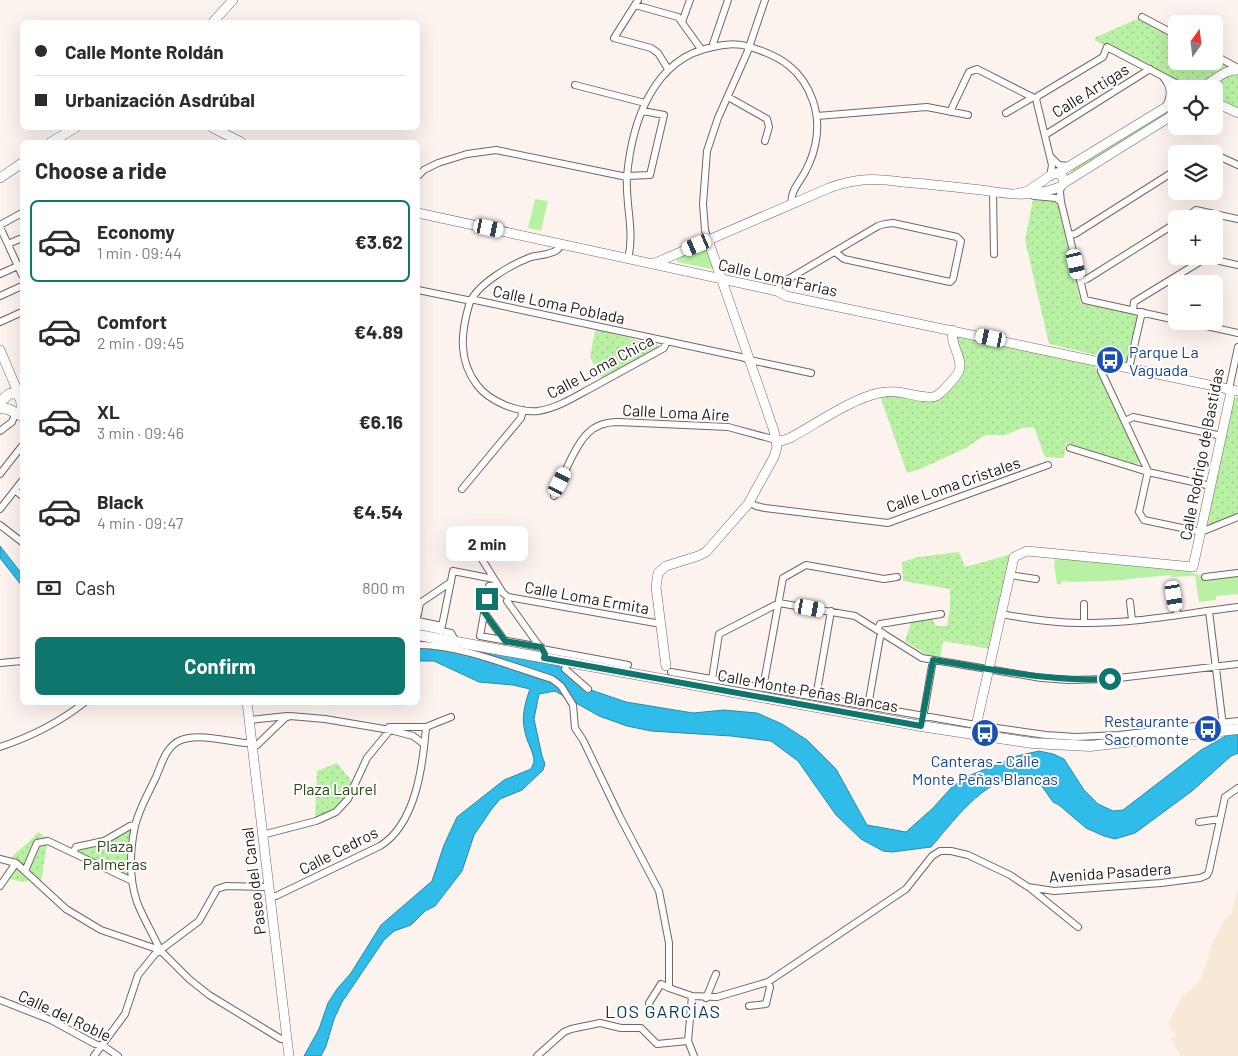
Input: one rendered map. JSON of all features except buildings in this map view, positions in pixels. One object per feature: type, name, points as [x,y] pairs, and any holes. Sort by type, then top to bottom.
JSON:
[{"type":"main road","points":[[420,635],[456,642],[542,651],[566,662],[655,678],[669,673]]},
{"type":"main road","name":"Calle Monte Peñas Blancas","points":[[669,673],[975,730],[1038,744],[1090,746],[1223,727],[1238,729]]},
{"type":"street","points":[[215,20],[233,0]]},
{"type":"street","points":[[682,22],[690,0]]},
{"type":"street","points":[[713,46],[728,0]]},
{"type":"street","points":[[669,673],[656,582],[660,570],[666,566],[706,552],[749,502],[774,457],[777,447],[750,360],[708,240],[703,210],[705,159],[711,136],[749,46],[765,0]]},
{"type":"street","points":[[668,69],[658,54],[651,48],[614,38],[636,2],[675,16],[682,22],[701,49]]},
{"type":"street","points":[[1142,17],[1168,31]]},
{"type":"street","points":[[628,259],[631,247],[627,177],[633,141],[642,111],[656,84],[668,69],[688,54],[701,49],[732,44],[749,46],[773,54],[794,70],[811,94],[817,116],[817,134],[814,150],[806,170],[792,194],[792,204]]},
{"type":"street","points":[[1006,113],[1103,57],[1107,47],[1171,80]]},
{"type":"street","points":[[1223,60],[1238,69]]},
{"type":"street","points":[[950,112],[969,72],[977,69],[1034,97],[1054,175],[1049,184],[1059,186]]},
{"type":"street","name":"Calle Artigas","points":[[1045,135],[1150,69]]},
{"type":"street","points":[[1215,80],[1227,72],[1238,69]]},
{"type":"street","points":[[1160,74],[1168,82]]},
{"type":"street","points":[[1160,74],[1167,82],[1171,92],[1164,108]]},
{"type":"street","points":[[575,85],[645,103]]},
{"type":"street","points":[[728,97],[767,118],[769,127],[765,142]]},
{"type":"street","points":[[1026,194],[1168,106]]},
{"type":"street","points":[[1223,106],[1238,113]]},
{"type":"street","points":[[817,116],[927,107],[968,115]]},
{"type":"street","points":[[420,174],[438,163],[472,153],[496,150],[627,177],[650,175],[664,115],[642,111]]},
{"type":"street","points":[[1026,194],[1059,186],[1168,118]]},
{"type":"street","points":[[55,140],[72,130]]},
{"type":"street","points":[[217,130],[237,140]]},
{"type":"street","points":[[1049,152],[1052,160],[1057,164],[1064,166],[1073,165]]},
{"type":"street","points":[[1223,158],[1238,165]]},
{"type":"street","points":[[0,178],[20,163]]},
{"type":"street","points":[[1054,175],[1063,176],[1059,186],[1061,202],[1084,300],[1168,318]]},
{"type":"street","points":[[1069,235],[1075,234],[1168,175]]},
{"type":"street","points":[[653,264],[838,185],[865,179],[1026,194],[1054,198],[1061,202]]},
{"type":"street","points":[[993,192],[994,254]]},
{"type":"street","name":"Calle Loma Farias","points":[[420,213],[777,291],[786,296],[1234,390]]},
{"type":"street","points":[[0,274],[20,265],[0,226],[20,214]]},
{"type":"street","points":[[1223,216],[1238,219]]},
{"type":"street","points":[[777,291],[780,284],[876,227],[888,223],[957,237],[961,241],[954,277],[950,282],[840,258],[835,252]]},
{"type":"street","points":[[1080,280],[1087,279],[1168,228]]},
{"type":"street","points":[[8,244],[20,239]]},
{"type":"street","name":"Calle Loma Chica","points":[[560,244],[557,250],[510,266],[488,283],[471,300],[464,324],[462,351],[468,371],[476,384],[489,396],[509,406],[538,411],[566,402],[664,348],[667,341]]},
{"type":"street","points":[[673,255],[670,258],[669,264],[677,269]]},
{"type":"street","points":[[1133,310],[1134,302],[1206,258],[1238,265]]},
{"type":"street","points":[[0,296],[20,287]]},
{"type":"street","name":"Calle Loma Poblada","points":[[420,290],[667,341],[811,373]]},
{"type":"street","points":[[1129,368],[1142,312]]},
{"type":"street","points":[[0,322],[20,313]]},
{"type":"street","points":[[776,440],[781,441],[790,438],[858,400],[873,394],[896,392],[928,397],[936,396],[956,376],[960,369],[952,338],[953,330]]},
{"type":"street","points":[[1223,330],[1238,333]]},
{"type":"street","name":"Calle Rodrigo de Bastidas","points":[[1010,575],[1014,558],[1027,552],[1193,567],[1231,392],[1234,390],[1238,347]]},
{"type":"street","points":[[0,350],[3,364],[15,382],[12,422],[0,431]]},
{"type":"street","points":[[1103,362],[1101,371],[1148,472],[1139,512],[1144,520],[1201,532],[1238,517]]},
{"type":"street","points":[[462,489],[521,418],[524,410]]},
{"type":"street","points":[[1125,421],[1132,417],[1222,436]]},
{"type":"street","name":"Calle Loma Aire","points":[[554,496],[583,438],[592,430],[607,423],[728,427],[776,440]]},
{"type":"street","points":[[1070,448],[1148,472],[1211,486]]},
{"type":"street","points":[[0,474],[20,449]]},
{"type":"street","name":"Calle Loma Cristales","points":[[749,502],[765,508],[888,522],[1048,465]]},
{"type":"street","points":[[0,509],[20,483]]},
{"type":"street","points":[[15,490],[20,494]]},
{"type":"street","points":[[0,525],[20,540]]},
{"type":"street","points":[[482,561],[508,597],[507,601],[542,651]]},
{"type":"street","points":[[764,688],[783,578],[806,565],[884,579],[897,577]]},
{"type":"street","points":[[420,621],[442,626],[453,571],[496,582]]},
{"type":"street","points":[[1205,577],[1238,573]]},
{"type":"street","points":[[975,730],[1010,575],[1036,579]]},
{"type":"street","points":[[420,603],[451,582]]},
{"type":"street","points":[[496,582],[489,586],[480,636],[542,651],[628,665]]},
{"type":"street","points":[[1174,596],[1177,614]]},
{"type":"street","name":"Calle Loma Ermita","points":[[508,597],[661,624]]},
{"type":"street","points":[[1130,602],[1132,620]]},
{"type":"street","points":[[712,679],[720,634],[778,603],[855,616],[922,658],[1041,678],[1083,680],[1121,678],[1238,664]]},
{"type":"street","points":[[1084,604],[1084,623]]},
{"type":"street","points":[[1001,614],[1052,622],[1084,623],[1132,620],[1238,607]]},
{"type":"street","points":[[816,697],[830,611]]},
{"type":"street","points":[[1209,611],[1223,727]]},
{"type":"street","points":[[484,612],[505,641]]},
{"type":"street","points":[[868,706],[880,637],[880,624],[941,614]]},
{"type":"street","points":[[420,626],[451,633],[456,642]]},
{"type":"street","points":[[420,645],[437,646],[475,655],[552,679],[561,686],[573,704],[575,728],[583,740],[620,817],[660,892],[669,950],[669,988],[661,984],[649,1003]]},
{"type":"street","points":[[922,721],[933,660]]},
{"type":"street","points":[[0,663],[20,661]]},
{"type":"street","points":[[566,662],[565,669],[588,689]]},
{"type":"street","name":"Calle Monte Peñas Blancas","points":[[669,673],[868,706],[922,721]]},
{"type":"street","points":[[0,747],[40,730],[81,705]]},
{"type":"street","name":"Paseo del Canal","points":[[247,705],[289,1056]]},
{"type":"street","points":[[287,1038],[281,1039],[209,995],[189,980],[160,950],[138,902],[132,881],[132,854],[135,825],[166,755],[173,745],[182,739],[192,737],[257,745],[285,718],[290,716]]},
{"type":"street","points":[[249,720],[290,716],[370,726],[413,736],[424,744]]},
{"type":"street","points":[[370,726],[426,727],[451,717]]},
{"type":"street","name":"Calle Monte Peñas Blancas","points":[[1223,727],[1238,721]]},
{"type":"street","name":"Calle Cedros","points":[[269,892],[276,896],[380,846],[391,838],[402,823],[411,804],[423,759],[426,727]]},
{"type":"street","points":[[262,835],[316,821],[336,812],[348,799],[367,758],[390,730]]},
{"type":"street","name":"Avenida Pasadera","points":[[669,988],[692,996],[706,998],[717,997],[768,982],[906,889],[932,856],[940,851],[951,851],[990,864],[1028,887],[1041,890],[1063,891],[1161,883],[1204,877],[1209,871],[1225,797],[1238,788]]},
{"type":"street","points":[[1199,822],[1220,819]]},
{"type":"street","points":[[73,853],[76,847],[104,842],[130,826],[135,825]]},
{"type":"street","points":[[26,871],[37,843],[48,841],[132,881]]},
{"type":"street","points":[[0,859],[16,864],[26,871],[66,909],[90,924],[114,936],[160,950]]},
{"type":"street","points":[[0,886],[16,864]]},
{"type":"street","points":[[94,1056],[124,1014],[138,975],[154,954],[199,921],[219,888],[226,886],[269,892]]},
{"type":"street","points":[[1028,887],[1078,927]]},
{"type":"street","points":[[706,998],[716,974]]},
{"type":"street","points":[[749,1006],[766,1004],[770,987],[768,982]]},
{"type":"street","points":[[692,996],[688,1041],[694,1056]]},
{"type":"street","name":"Calle del Roble","points":[[0,1000],[50,1020],[95,1044],[101,1045],[118,1056]]},
{"type":"street","points":[[537,1056],[564,1032],[600,1023],[621,1028],[641,1028],[657,1044],[688,1041]]},
{"type":"shaded area","points":[[1238,889],[1238,1056],[1181,1056],[1170,1039],[1176,1035],[1168,1024],[1181,998],[1201,980],[1213,941],[1222,925],[1231,915]]},
{"type":"green space","points":[[1142,17],[1168,31],[1168,70],[1223,70],[1223,60],[1238,68],[1238,113],[1223,106],[1223,80],[1170,80],[1094,40],[1096,37]]},
{"type":"green space","points":[[1168,109],[1168,116],[1075,174],[1072,172],[1072,169]]},
{"type":"green space","points":[[535,199],[548,201],[541,231],[528,228]]},
{"type":"green space","points":[[1033,200],[1057,202],[1081,303],[1141,316],[1130,363],[1049,344],[1025,240]]},
{"type":"green space","points":[[704,246],[707,248],[714,268],[677,262],[677,258]]},
{"type":"green space","points":[[598,329],[639,341],[642,339],[655,342],[658,345],[657,349],[602,379],[590,357],[595,331]]},
{"type":"green space","points":[[956,335],[1095,366],[1140,461],[1137,464],[1066,443],[1064,458],[1045,457],[1034,427],[1022,428],[1005,435],[985,435],[966,448],[907,473],[880,396],[884,394],[928,400],[958,377]]},
{"type":"green space","points":[[1238,397],[1238,513],[1209,525],[1206,521],[1233,399]]},
{"type":"green space","points":[[959,552],[965,567],[1012,554],[990,649],[943,641],[940,658],[929,656],[905,641],[911,622],[932,619],[936,626],[947,626],[950,608],[950,589],[903,581],[902,562],[918,557]]},
{"type":"green space","points":[[1056,557],[1180,569],[1205,577],[1238,573],[1238,594],[1216,596],[1216,600],[1199,602],[1195,576],[1172,577],[1172,575],[1126,580],[1062,581],[1061,585],[1057,584],[1054,564]]},
{"type":"green space","name":"Plaza Laurel","points":[[337,763],[354,784],[341,808],[315,818],[317,771]]},
{"type":"green space","name":"Plaza Palmeras","points":[[135,825],[132,881],[73,853],[76,847],[90,845]]},
{"type":"green space","points":[[38,832],[45,837],[47,845],[41,882],[31,880],[23,882],[9,879],[7,863]]},
{"type":"water","points":[[0,546],[20,571],[20,583],[0,558]]},
{"type":"water","points":[[420,639],[544,661],[565,669],[588,689],[626,702],[693,713],[724,710],[757,713],[782,724],[807,740],[836,769],[867,825],[906,832],[933,808],[951,788],[966,777],[1017,756],[1039,751],[1064,759],[1084,790],[1098,804],[1113,811],[1123,810],[1201,750],[1238,729],[1238,753],[1231,756],[1192,791],[1135,833],[1115,839],[1086,828],[1053,802],[1034,775],[1017,776],[988,788],[963,810],[931,847],[892,852],[883,851],[861,839],[836,815],[798,761],[771,741],[731,736],[651,731],[627,726],[599,716],[555,691],[539,694],[534,719],[545,764],[543,770],[522,790],[500,799],[474,835],[462,871],[435,906],[425,911],[411,925],[394,931],[384,940],[342,1002],[321,1056],[304,1056],[319,1029],[328,1003],[351,973],[381,925],[432,881],[444,845],[457,817],[504,780],[531,769],[534,762],[523,721],[530,689],[513,685],[479,682],[434,661],[420,661]]},
{"type":"place","name":"Parque La Vaguada","points":[[1110,360]]},
{"type":"place","name":"Restaurante Sacromonte","points":[[1208,729]]},
{"type":"place","name":"Canteras - Calle Monte Peñas Blancas","points":[[985,733]]},
{"type":"district","name":"LOS GARCÍAS","points":[[663,1011]]},
{"type":"route","points":[[487,599],[484,612],[505,641],[541,647],[545,654],[544,658],[921,726],[933,660],[1041,678],[1069,680],[1110,679]]}]
